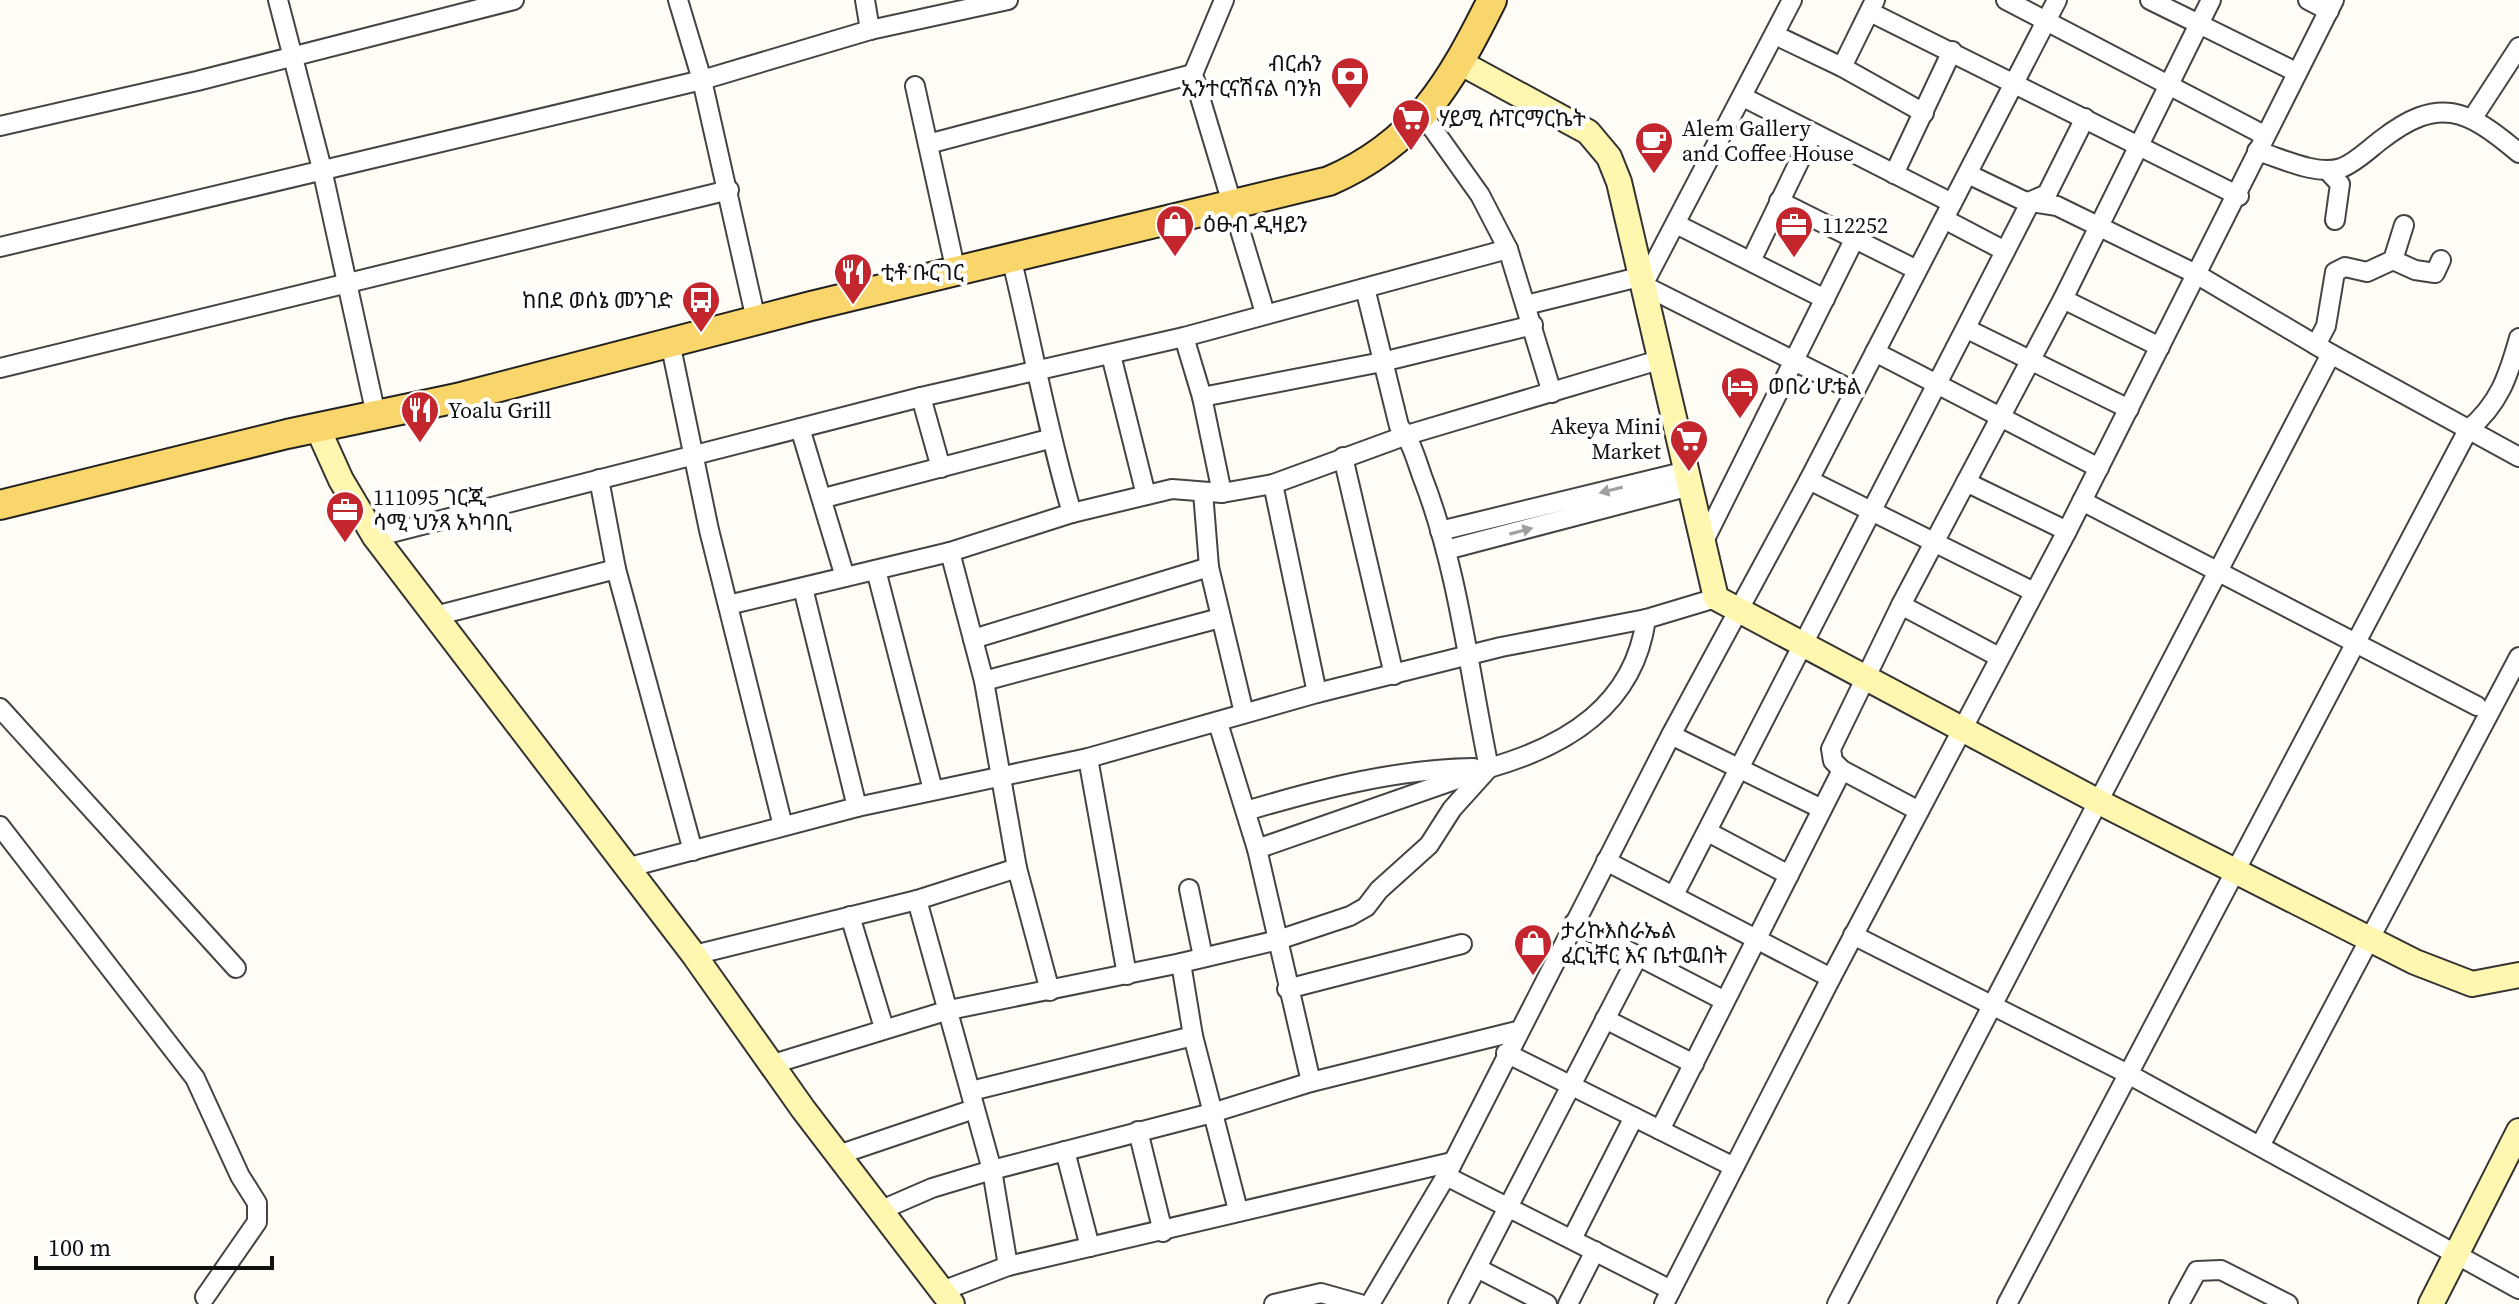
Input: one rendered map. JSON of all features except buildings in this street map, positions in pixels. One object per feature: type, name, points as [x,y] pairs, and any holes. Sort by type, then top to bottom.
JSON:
[{"type":"main road","points":[[0,505],[163,463],[457,398],[756,320],[1231,202],[1329,181],[1374,160],[1423,115],[1461,63],[1492,0]]},
{"type":"street","points":[[278,0],[322,169],[376,415]]},
{"type":"street","points":[[0,126],[514,0]]},
{"type":"street","points":[[678,0],[702,80],[729,190],[756,320]]},
{"type":"street","points":[[865,0],[870,30]]},
{"type":"street","points":[[0,247],[702,80],[870,30],[1008,0]]},
{"type":"street","points":[[1224,0],[1193,74],[1265,313]]},
{"type":"street","points":[[1641,281],[1678,225],[1792,0]]},
{"type":"street","points":[[2006,0],[2169,85],[2261,143],[2327,170],[2340,184],[2335,220]]},
{"type":"street","points":[[1370,1304],[1449,1169],[1671,735],[1727,604],[1809,480],[1915,269],[2016,84],[2057,0]]},
{"type":"street","points":[[2150,0],[2296,72]]},
{"type":"street","points":[[1919,811],[1842,770],[1833,761],[1833,739],[2000,414],[2063,299],[2211,0]]},
{"type":"street","points":[[318,429],[341,480],[375,537],[694,955],[879,1211],[947,1298],[1008,1266],[1163,1232],[1238,1210],[1449,1169],[1508,1207],[1595,1251],[1668,1297],[1853,935],[2067,531],[2196,274],[2239,196],[2261,143],[2331,5],[2308,0]]},
{"type":"street","points":[[1842,67],[1872,6],[1952,51],[2239,196]]},
{"type":"street","points":[[1775,35],[1842,67],[1924,113]]},
{"type":"street","points":[[2472,119],[2519,47]]},
{"type":"street","points":[[1894,174],[1952,51]]},
{"type":"street","points":[[1461,63],[1549,108],[1599,142],[1619,182],[1703,543],[1727,604]]},
{"type":"street","points":[[928,144],[1193,74]]},
{"type":"street","points":[[915,86],[956,272]]},
{"type":"street","points":[[1743,97],[1894,174],[2005,251]]},
{"type":"street","points":[[2327,170],[2342,167],[2417,115],[2441,110],[2459,112],[2472,119],[2519,153]]},
{"type":"street","points":[[1423,115],[1480,195],[1508,249],[1552,393]]},
{"type":"street","points":[[1674,895],[2031,201],[2047,194],[2085,118]]},
{"type":"street","points":[[1751,261],[1813,133]]},
{"type":"street","points":[[1968,174],[2031,201],[2057,206],[2196,274],[2519,457]]},
{"type":"street","points":[[0,368],[729,190]]},
{"type":"street","points":[[1779,201],[1915,269]]},
{"type":"street","points":[[1678,225],[1825,299]]},
{"type":"street","points":[[1837,1304],[2216,574],[2324,349],[2335,272],[2345,267],[2367,272],[2393,260],[2404,225]]},
{"type":"street","points":[[1703,543],[1855,238]]},
{"type":"street","points":[[375,537],[921,397],[1184,337],[1508,249]]},
{"type":"street","points":[[1011,257],[1038,370],[1049,439],[1072,513]]},
{"type":"street","points":[[2393,260],[2415,270],[2435,273],[2441,260]]},
{"type":"street","points":[[1526,305],[1641,281],[1854,391]]},
{"type":"street","points":[[1365,288],[1399,426],[1407,435],[1446,550],[1489,768]]},
{"type":"street","points":[[2063,299],[2160,347]]},
{"type":"street","points":[[1202,397],[1382,362],[1533,325]]},
{"type":"street","points":[[1967,329],[2129,409]]},
{"type":"street","points":[[1184,337],[1202,397],[1213,492],[1209,567],[1244,713]]},
{"type":"street","points":[[2007,1304],[2468,430],[2480,422],[2507,380],[2519,338]]},
{"type":"street","points":[[670,342],[692,456],[783,826]]},
{"type":"street","points":[[1875,352],[2000,414],[2099,468]]},
{"type":"street","points":[[1111,355],[1146,495]]},
{"type":"street","points":[[728,605],[950,552],[1072,513],[1146,495],[1187,488],[1213,492],[1273,484],[1407,435],[1659,360]]},
{"type":"street","points":[[921,397],[941,468]]},
{"type":"street","points":[[800,428],[824,498],[845,577]]},
{"type":"street","points":[[824,498],[1049,439]]},
{"type":"street","points":[[1343,457],[1394,675]]},
{"type":"street","points":[[599,479],[616,569],[693,851]]},
{"type":"street","points":[[1440,531],[1689,479]]},
{"type":"street","points":[[1446,550],[1689,479]]},
{"type":"street","points":[[1809,480],[2034,592]]},
{"type":"street","points":[[1966,482],[2067,531]]},
{"type":"street","points":[[1273,484],[1317,693]]},
{"type":"street","points":[[2082,501],[2216,574],[2477,706]]},
{"type":"street","points":[[950,552],[984,681],[1017,868],[1050,991]]},
{"type":"street","points":[[973,639],[1209,567]]},
{"type":"street","points":[[435,616],[616,569]]},
{"type":"street","points":[[876,570],[933,790]]},
{"type":"street","points":[[803,588],[857,807]]},
{"type":"street","points":[[626,868],[857,807],[1088,758],[1317,693],[1466,657],[1727,604],[1866,675],[2099,802],[2371,939],[2472,984],[2514,971]]},
{"type":"street","points":[[1901,605],[1999,657]]},
{"type":"street","points":[[984,681],[1220,618]]},
{"type":"street","points":[[1257,849],[1520,760],[1555,743],[1611,700],[1636,662],[1646,619]]},
{"type":"street","points":[[2260,1146],[2519,657]]},
{"type":"street","points":[[0,708],[236,968]]},
{"type":"street","points":[[1218,723],[1257,849],[1311,1082]]},
{"type":"street","points":[[1671,735],[1739,771],[1822,809]]},
{"type":"street","points":[[1088,758],[1127,975]]},
{"type":"street","points":[[1246,811],[1369,779],[1417,771],[1489,768]]},
{"type":"street","points":[[773,1064],[949,1010],[1127,975],[1278,940],[1366,907],[1379,890],[1429,845],[1452,809],[1489,768]]},
{"type":"street","points":[[1660,1130],[1842,770]]},
{"type":"street","points":[[0,826],[195,1078],[240,1176],[257,1203],[257,1222],[205,1297]]},
{"type":"street","points":[[1708,832],[1789,875]]},
{"type":"street","points":[[1606,861],[1831,978]]},
{"type":"street","points":[[694,955],[917,900],[1017,868]]},
{"type":"street","points":[[1189,889],[1203,957]]},
{"type":"street","points":[[917,900],[992,1170],[1008,1266]]},
{"type":"street","points":[[850,916],[884,1028]]},
{"type":"street","points":[[1574,923],[1725,1001]]},
{"type":"street","points":[[1853,935],[2130,1075],[2519,1289]]},
{"type":"street","points":[[1287,989],[1462,944]]},
{"type":"street","points":[[1458,1304],[1638,956]]},
{"type":"street","points":[[1181,963],[1193,1036],[1238,1210]]},
{"type":"street","points":[[1605,1019],[1694,1064]]},
{"type":"street","points":[[879,1211],[932,1188],[992,1170],[1212,1113],[1311,1082],[1517,1031]]},
{"type":"street","points":[[838,1155],[972,1100],[1193,1036]]},
{"type":"street","points":[[1506,1053],[1734,1167]]},
{"type":"street","points":[[1572,1239],[1634,1117]]},
{"type":"street","points":[[1138,1131],[1163,1232]]},
{"type":"street","points":[[2431,1304],[2515,1146]]},
{"type":"street","points":[[1065,1151],[1090,1247]]},
{"type":"street","points":[[1568,1304],[1595,1251]]},
{"type":"street","points":[[1477,1268],[1547,1304]]},
{"type":"street","points":[[2179,1304],[2197,1271],[2212,1269],[2288,1304]]},
{"type":"street","points":[[1274,1304],[1321,1293],[1360,1304]]},
{"type":"place","name":"ብርሐን ኢንተርናሽናል ባንክ","points":[[1350,110]]},
{"type":"place","name":"ሃይሚ ሱፐርማርኬት","points":[[1411,152]]},
{"type":"place","name":"Alem Gallery and Coffee House","points":[[1654,175]]},
{"type":"place","name":"ዕፁብ ዲዛይን","points":[[1175,258]]},
{"type":"place","name":"112252","points":[[1794,259]]},
{"type":"place","name":"ቲቶ ቡርገር","points":[[853,306]]},
{"type":"place","name":"ከበደ ወሰኔ መንገድ","points":[[701,334]]},
{"type":"place","name":"ወበሪ ሆቴል","points":[[1740,420]]},
{"type":"place","name":"Yoalu Grill","points":[[420,444]]},
{"type":"place","name":"Akeya Mini Market","points":[[1689,473]]},
{"type":"place","name":"111095 ገርጂ ሳሚ ህንጻ አካባቢ","points":[[345,544]]},
{"type":"place","name":"ታሪኩእስራኤል ፈርኒቸር እና ቤተዉበት","points":[[1533,977]]}]
